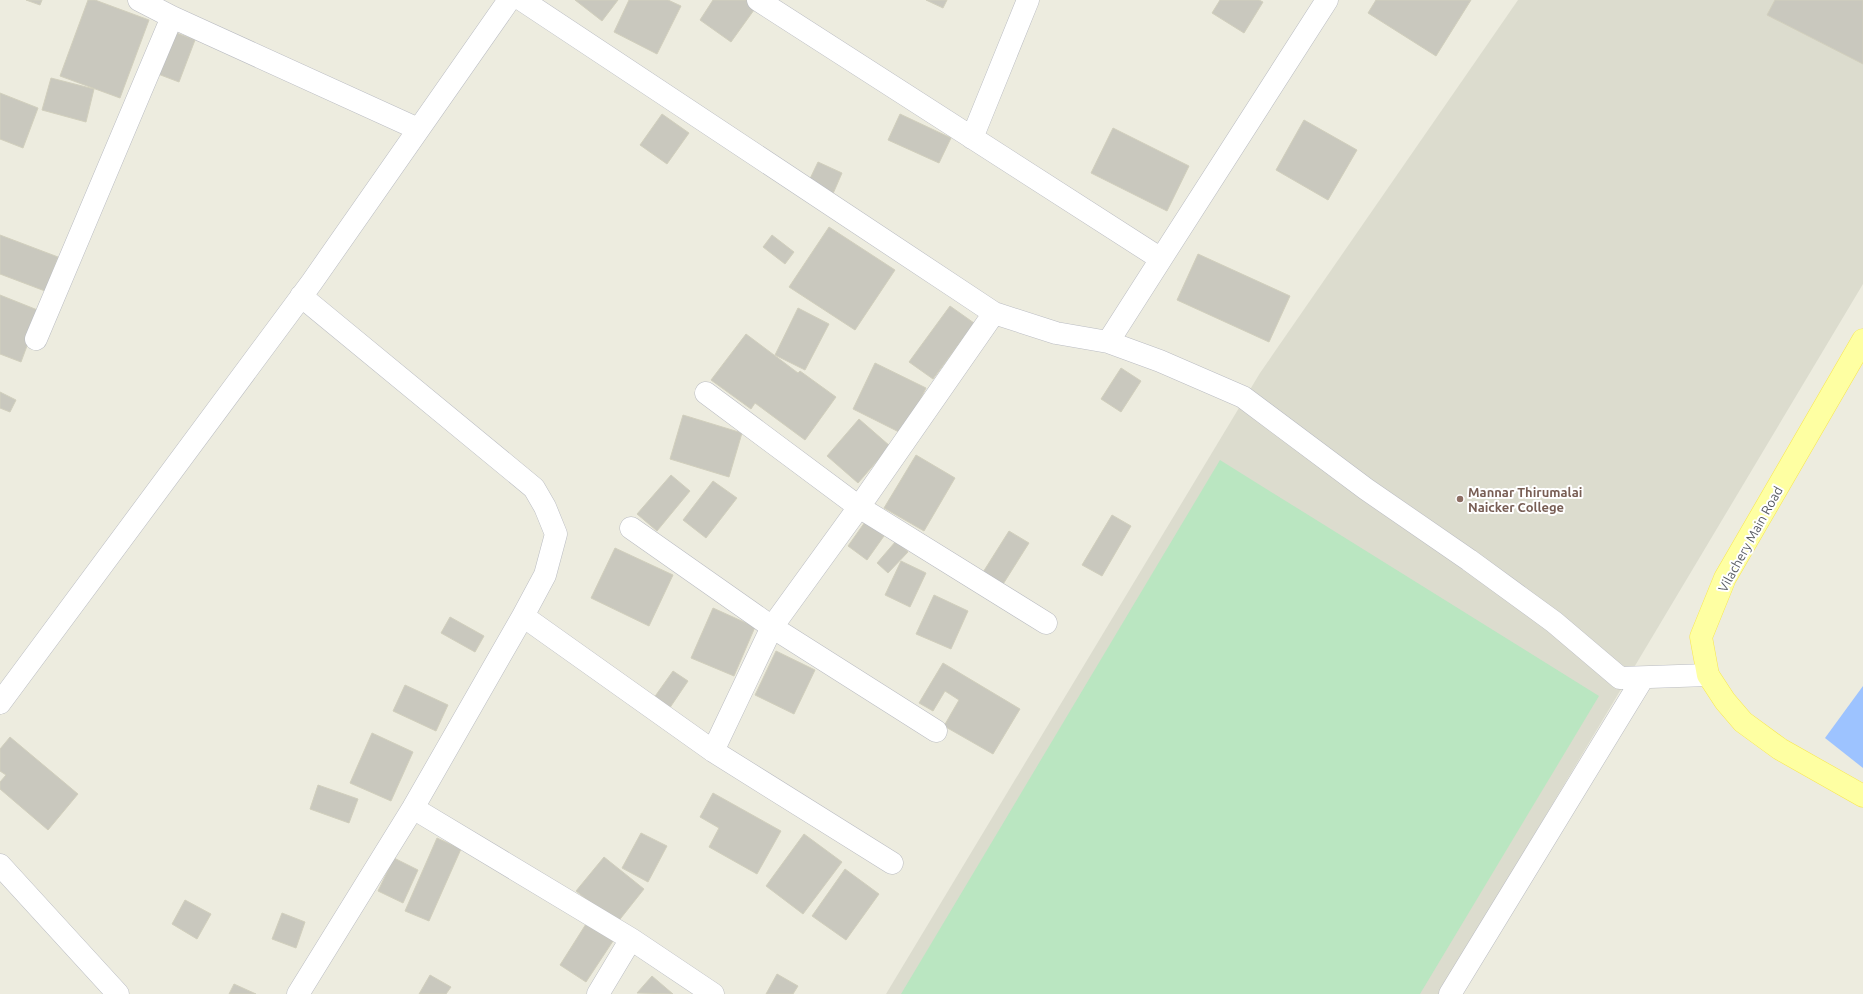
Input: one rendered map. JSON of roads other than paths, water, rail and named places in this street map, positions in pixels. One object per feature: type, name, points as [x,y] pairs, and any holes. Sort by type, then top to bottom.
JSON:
[{"type":"main road","name":"Vilachery Main Road","points":[[1863,340],[1725,578],[1701,637],[1708,675],[1725,701],[1743,722],[1780,749],[1863,796]]},
{"type":"street","points":[[139,0],[172,17],[418,129]]},
{"type":"street","points":[[0,703],[300,296],[509,0]]},
{"type":"street","points":[[522,0],[994,313],[1056,333],[1108,342],[1160,361],[1243,396],[1366,489],[1469,560],[1554,622],[1620,678],[1708,675]]},
{"type":"street","points":[[758,0],[1162,259]]},
{"type":"street","points":[[972,138],[1028,0]]},
{"type":"street","points":[[1108,342],[1327,0]]},
{"type":"street","points":[[36,339],[172,17]]},
{"type":"street","points":[[300,296],[534,488],[545,507],[556,534],[546,575],[306,991]]},
{"type":"street","points":[[713,750],[772,627],[859,507],[994,313]]},
{"type":"street","points":[[706,393],[859,507],[1046,623]]},
{"type":"street","points":[[631,528],[772,627],[936,731]]},
{"type":"street","points":[[523,616],[713,750],[892,863]]},
{"type":"street","points":[[1450,994],[1643,678]]},
{"type":"street","points":[[412,808],[631,939],[713,994]]},
{"type":"street","points":[[0,865],[118,994]]},
{"type":"street","points":[[598,994],[631,939]]},
{"type":"water","points":[[1863,686],[1863,768],[1825,738]]},
{"type":"place","name":"Mannar Thirumalai Naicker College","points":[[1460,499]]}]
